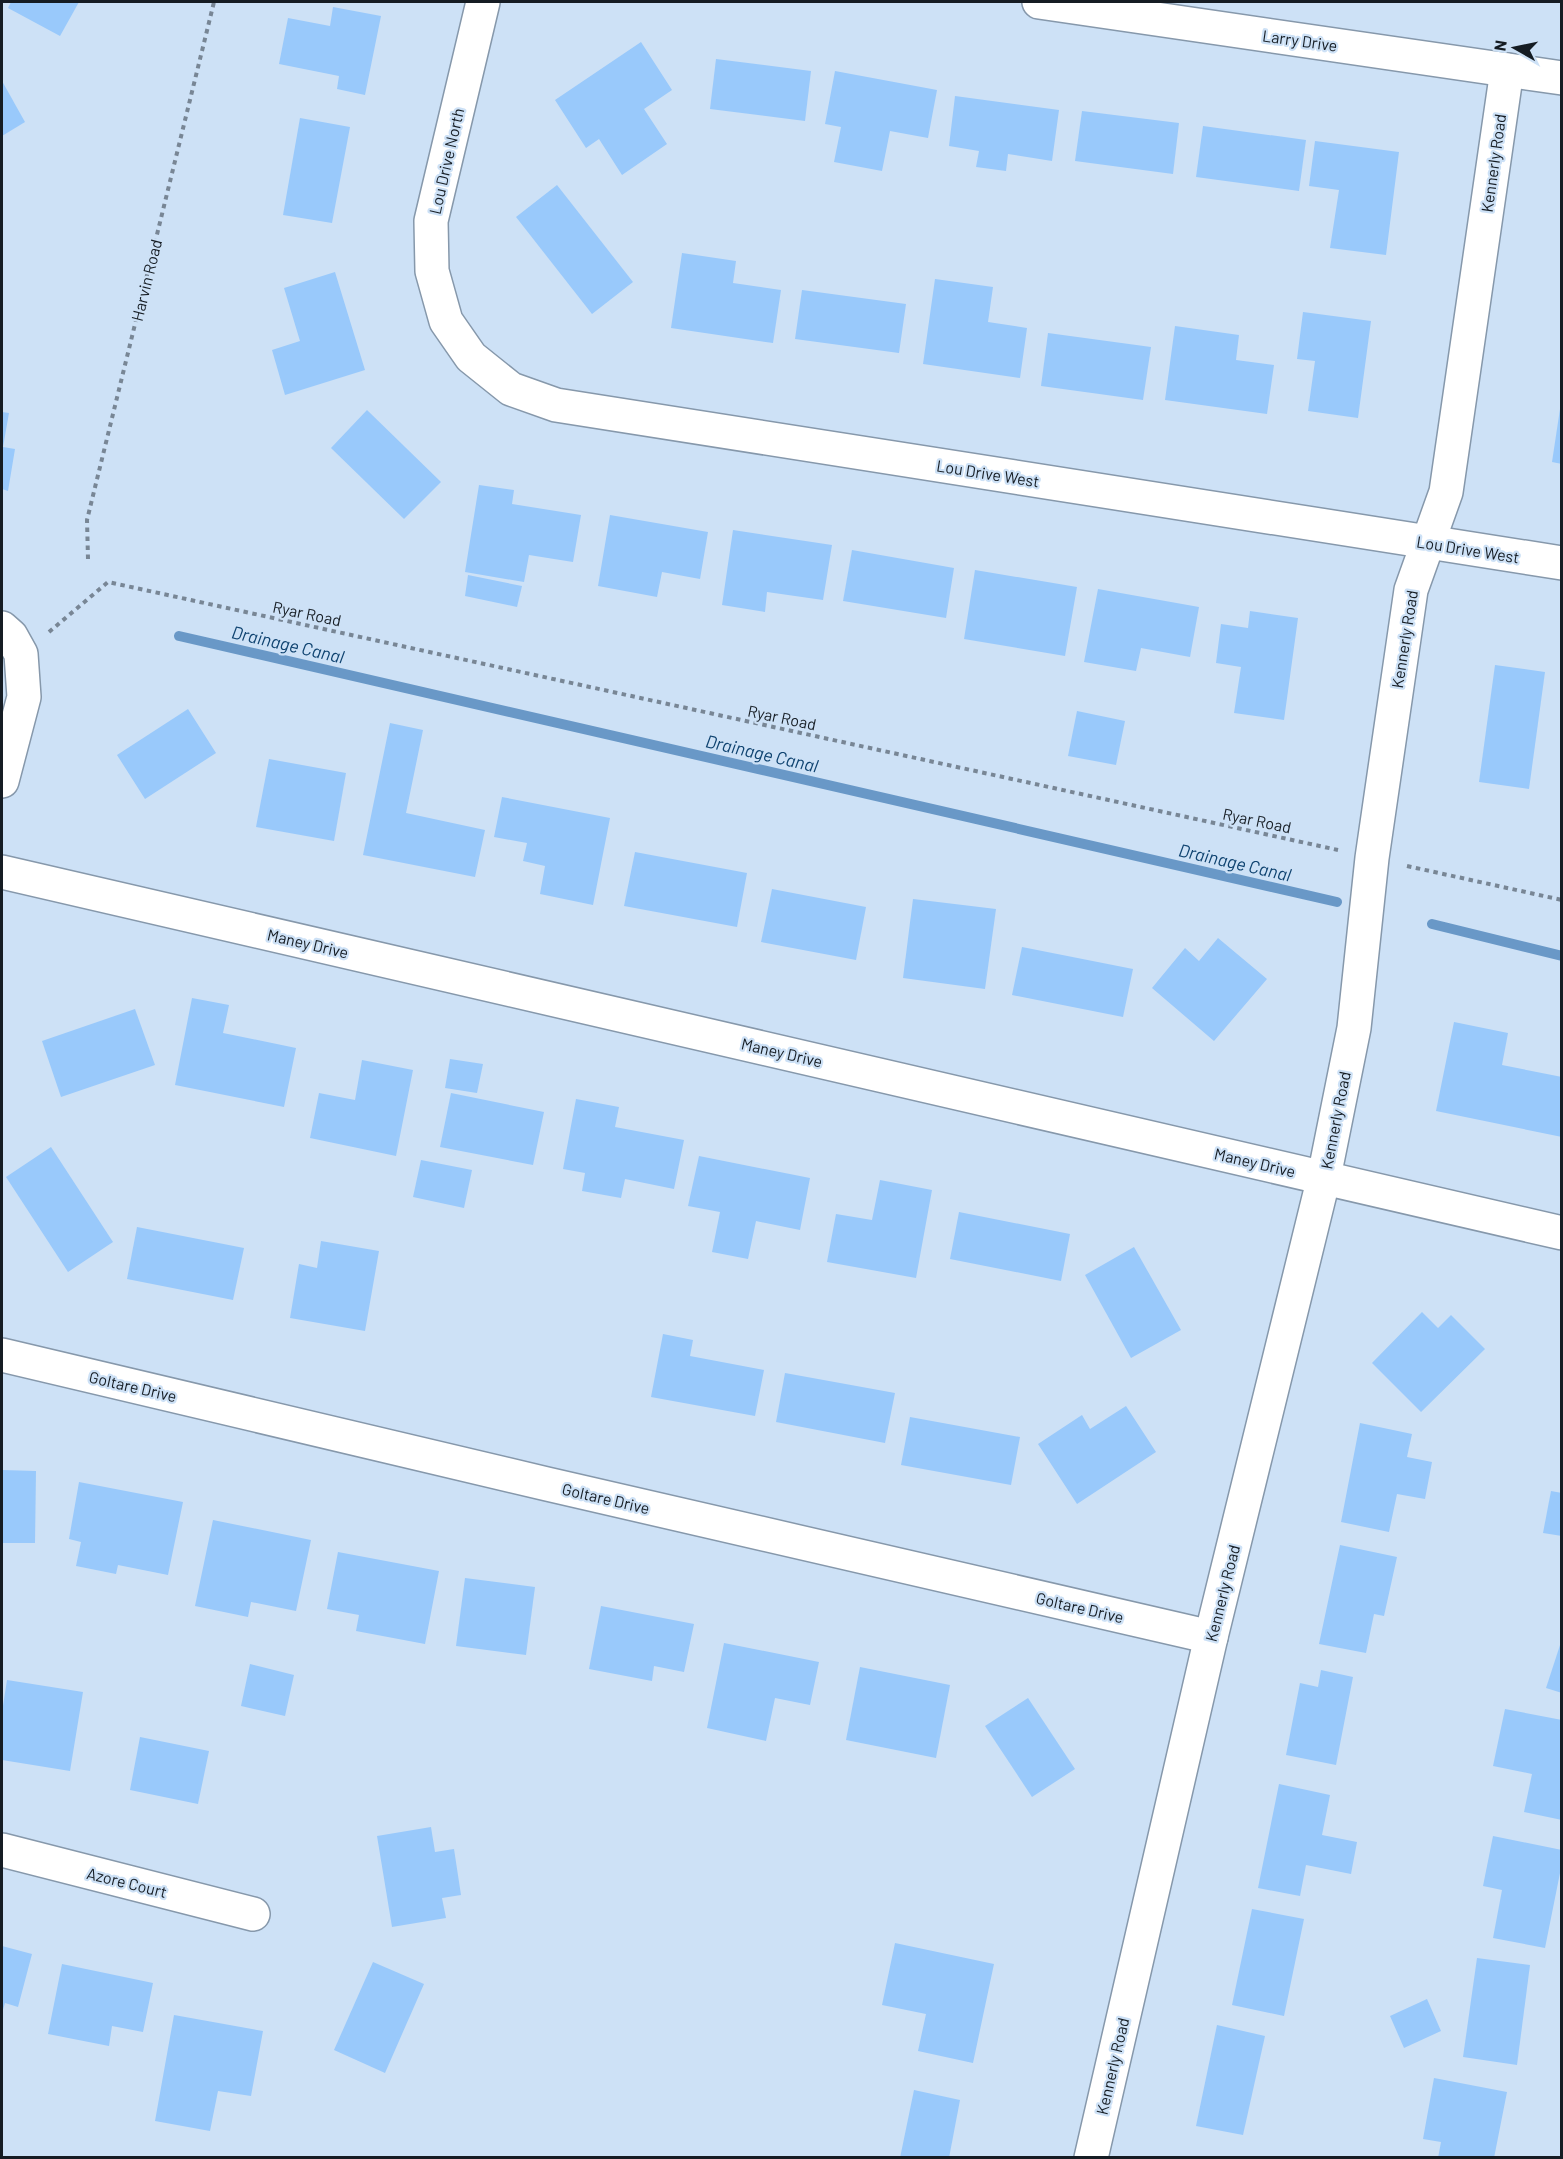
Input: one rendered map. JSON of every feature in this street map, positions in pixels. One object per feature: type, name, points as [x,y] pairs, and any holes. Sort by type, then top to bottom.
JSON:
[{"type":"street","name":"Lou Drive North","points":[[446,321],[432,271],[431,221],[483,2]]},
{"type":"street","name":"Larry Drive","points":[[1039,2],[1562,78]]},
{"type":"street","name":"Kennerly Road","points":[[1091,2157],[1211,1637],[1324,1178],[1354,1028],[1372,858],[1411,590],[1446,492],[1507,70]]},
{"type":"street","name":"Lou Drive West","points":[[446,321],[471,357],[511,388],[556,405],[1562,563]]},
{"type":"street","points":[[2,628],[11,636],[21,654],[24,697],[2,781]]},
{"type":"street","name":"Maney Drive","points":[[2,872],[1562,1233]]},
{"type":"street","name":"Goltare Drive","points":[[2,1355],[547,1484],[1211,1637]]},
{"type":"street","name":"Azore Court","points":[[2,1850],[253,1914]]},
{"type":"path","name":"Harvin Road","points":[[88,559],[87,520],[214,2]]},
{"type":"path","name":"Ryar Road","points":[[21,654],[108,582],[1562,900]]},
{"type":"building","points":[[11,2],[79,2],[60,36],[8,8]]},
{"type":"building","points":[[333,7],[381,16],[365,95],[337,89],[339,76],[279,64],[288,18],[330,26]]},
{"type":"building","points":[[641,42],[672,90],[644,109],[667,144],[622,175],[599,139],[586,148],[555,100]]},
{"type":"building","points":[[716,59],[811,71],[805,121],[710,109]]},
{"type":"building","points":[[835,71],[937,90],[928,138],[890,131],[882,171],[834,162],[841,127],[825,124]]},
{"type":"building","points":[[2,81],[25,122],[2,136]]},
{"type":"building","points":[[955,96],[1059,110],[1052,161],[1008,154],[1006,171],[976,167],[979,151],[949,146]]},
{"type":"building","points":[[1082,111],[1179,123],[1173,174],[1075,161]]},
{"type":"building","points":[[300,118],[350,127],[332,223],[283,215]]},
{"type":"building","points":[[1203,126],[1306,140],[1299,191],[1196,177]]},
{"type":"building","points":[[1315,141],[1399,152],[1386,255],[1330,248],[1339,190],[1309,186]]},
{"type":"building","points":[[557,185],[633,282],[592,314],[516,217]]},
{"type":"building","points":[[682,253],[736,261],[733,283],[781,290],[773,343],[671,328]]},
{"type":"building","points":[[335,272],[365,370],[285,395],[272,350],[300,341],[284,288]]},
{"type":"building","points":[[935,279],[993,287],[988,322],[1027,328],[1020,378],[923,364]]},
{"type":"building","points":[[802,290],[906,304],[899,353],[795,339]]},
{"type":"building","points":[[1303,312],[1371,321],[1358,418],[1308,411],[1315,361],[1297,359]]},
{"type":"building","points":[[1175,326],[1239,335],[1236,360],[1274,365],[1267,414],[1165,400]]},
{"type":"building","points":[[1048,333],[1151,347],[1143,400],[1041,386]]},
{"type":"building","points":[[1560,409],[1562,409],[1562,464],[1552,462]]},
{"type":"building","points":[[367,410],[441,482],[404,519],[331,448]]},
{"type":"building","points":[[2,412],[9,413],[3,447],[15,449],[8,491],[2,489]]},
{"type":"building","points":[[479,485],[514,490],[512,504],[581,515],[573,562],[529,555],[524,582],[465,572]]},
{"type":"building","points":[[610,515],[708,532],[700,579],[662,572],[657,597],[598,586]]},
{"type":"building","points":[[733,530],[832,545],[823,600],[767,592],[765,612],[722,605]]},
{"type":"building","points":[[852,550],[954,568],[946,618],[843,601]]},
{"type":"building","points":[[975,570],[1077,587],[1065,656],[964,639]]},
{"type":"building","points":[[468,575],[522,586],[517,607],[465,596]]},
{"type":"building","points":[[1098,589],[1199,607],[1190,657],[1141,648],[1136,671],[1084,662]]},
{"type":"building","points":[[1250,611],[1298,618],[1284,720],[1234,713],[1241,667],[1216,663],[1221,624],[1248,628]]},
{"type":"building","points":[[1495,665],[1545,672],[1529,789],[1479,782]]},
{"type":"building","points":[[188,709],[216,753],[145,799],[117,755]]},
{"type":"building","points":[[1077,711],[1125,721],[1116,765],[1068,756]]},
{"type":"building","points":[[390,723],[423,730],[406,813],[485,830],[475,877],[363,855]]},
{"type":"building","points":[[269,759],[346,773],[334,841],[256,827]]},
{"type":"building","points":[[502,797],[610,818],[593,905],[540,894],[545,866],[523,861],[527,843],[494,837]]},
{"type":"building","points":[[635,852],[747,873],[737,927],[624,906]]},
{"type":"building","points":[[772,889],[866,907],[856,960],[761,942]]},
{"type":"building","points":[[913,899],[996,909],[985,989],[903,978]]},
{"type":"building","points":[[1218,938],[1267,979],[1214,1041],[1152,988],[1185,948],[1199,961]]},
{"type":"building","points":[[1022,947],[1133,969],[1123,1017],[1012,995]]},
{"type":"building","points":[[192,998],[229,1005],[223,1033],[296,1048],[284,1107],[175,1085]]},
{"type":"building","points":[[135,1009],[155,1065],[61,1097],[42,1041]]},
{"type":"building","points":[[1454,1022],[1508,1033],[1502,1065],[1562,1077],[1562,1137],[1436,1111]]},
{"type":"building","points":[[450,1059],[483,1064],[477,1093],[445,1088]]},
{"type":"building","points":[[362,1060],[413,1070],[396,1156],[310,1138],[319,1093],[355,1100]]},
{"type":"building","points":[[451,1093],[544,1112],[533,1165],[440,1147]]},
{"type":"building","points":[[576,1099],[619,1107],[615,1127],[684,1140],[674,1189],[625,1179],[621,1198],[582,1191],[585,1173],[563,1169]]},
{"type":"building","points":[[51,1147],[113,1242],[68,1272],[6,1177]]},
{"type":"building","points":[[699,1156],[810,1178],[800,1230],[756,1221],[748,1259],[712,1252],[720,1212],[688,1206]]},
{"type":"building","points":[[421,1160],[472,1170],[464,1208],[413,1197]]},
{"type":"building","points":[[880,1180],[932,1190],[916,1278],[827,1262],[836,1214],[872,1220]]},
{"type":"building","points":[[959,1212],[1070,1234],[1061,1281],[950,1259]]},
{"type":"building","points":[[137,1227],[244,1248],[233,1300],[127,1279]]},
{"type":"building","points":[[321,1241],[379,1251],[365,1331],[290,1318],[299,1264],[317,1268]]},
{"type":"building","points":[[1134,1247],[1181,1330],[1131,1358],[1085,1275]]},
{"type":"building","points":[[1422,1312],[1438,1328],[1451,1315],[1485,1349],[1421,1412],[1372,1363]]},
{"type":"building","points":[[663,1334],[693,1340],[690,1356],[764,1370],[755,1416],[651,1397]]},
{"type":"building","points":[[785,1373],[895,1393],[885,1443],[776,1422]]},
{"type":"building","points":[[1126,1406],[1156,1452],[1077,1504],[1038,1444],[1082,1415],[1090,1429]]},
{"type":"building","points":[[910,1417],[1020,1437],[1011,1485],[901,1465]]},
{"type":"building","points":[[1360,1423],[1412,1434],[1407,1457],[1432,1462],[1425,1499],[1397,1494],[1389,1532],[1341,1522]]},
{"type":"building","points":[[2,1470],[36,1471],[35,1543],[2,1543]]},
{"type":"building","points":[[79,1482],[183,1502],[168,1575],[118,1565],[116,1574],[76,1566],[81,1542],[69,1539]]},
{"type":"building","points":[[1551,1491],[1562,1493],[1562,1536],[1543,1533]]},
{"type":"building","points":[[213,1520],[311,1540],[296,1611],[251,1602],[248,1617],[195,1606]]},
{"type":"building","points":[[1340,1545],[1397,1557],[1384,1616],[1374,1614],[1366,1653],[1319,1644]]},
{"type":"building","points":[[338,1552],[439,1571],[425,1644],[356,1631],[359,1615],[327,1609]]},
{"type":"building","points":[[465,1578],[535,1587],[526,1655],[456,1646]]},
{"type":"building","points":[[601,1606],[694,1624],[684,1672],[654,1666],[652,1681],[589,1669]]},
{"type":"building","points":[[1562,1639],[1562,1693],[1546,1688]]},
{"type":"building","points":[[724,1643],[819,1662],[810,1705],[775,1698],[766,1741],[707,1728]]},
{"type":"building","points":[[250,1664],[294,1675],[285,1716],[241,1706]]},
{"type":"building","points":[[860,1667],[950,1685],[936,1758],[846,1740]]},
{"type":"building","points":[[1321,1670],[1353,1677],[1336,1765],[1286,1755],[1300,1683],[1318,1687]]},
{"type":"building","points":[[7,1680],[83,1692],[70,1771],[2,1760],[2,1712]]},
{"type":"building","points":[[1028,1698],[1075,1769],[1032,1797],[985,1726]]},
{"type":"building","points":[[1505,1709],[1562,1720],[1562,1820],[1524,1812],[1532,1774],[1493,1766]]},
{"type":"building","points":[[140,1737],[209,1751],[198,1804],[130,1790]]},
{"type":"building","points":[[1279,1784],[1330,1795],[1322,1835],[1357,1842],[1351,1874],[1306,1865],[1300,1896],[1258,1888]]},
{"type":"building","points":[[431,1827],[435,1852],[454,1849],[461,1895],[442,1898],[446,1918],[392,1927],[377,1836]]},
{"type":"building","points":[[1493,1836],[1562,1850],[1562,1863],[1545,1948],[1493,1938],[1502,1890],[1483,1886]]},
{"type":"building","points":[[1252,1909],[1304,1919],[1284,2016],[1232,2005]]},
{"type":"building","points":[[895,1943],[994,1964],[973,2063],[918,2051],[926,2014],[882,2005]]},
{"type":"building","points":[[2,1946],[32,1954],[18,2007],[5,2003],[2,2013]]},
{"type":"building","points":[[1477,1958],[1530,1965],[1517,2065],[1463,2057]]},
{"type":"building","points":[[373,1962],[424,1984],[385,2073],[334,2050]]},
{"type":"building","points":[[62,1964],[153,1983],[143,2032],[112,2026],[109,2046],[48,2034]]},
{"type":"building","points":[[1427,1999],[1441,2031],[1404,2048],[1390,2016]]},
{"type":"building","points":[[174,2015],[263,2031],[251,2096],[218,2091],[210,2131],[155,2121]]},
{"type":"building","points":[[1217,2025],[1265,2036],[1243,2135],[1196,2126]]},
{"type":"building","points":[[1434,2078],[1507,2092],[1494,2158],[1438,2158],[1441,2142],[1423,2139]]},
{"type":"building","points":[[914,2090],[960,2100],[949,2158],[900,2158]]},
{"type":"waterway","name":"Drainage Canal","points":[[179,636],[1337,902]]},
{"type":"waterway","name":"Drainage Canal","points":[[1432,924],[1562,956]]}]
